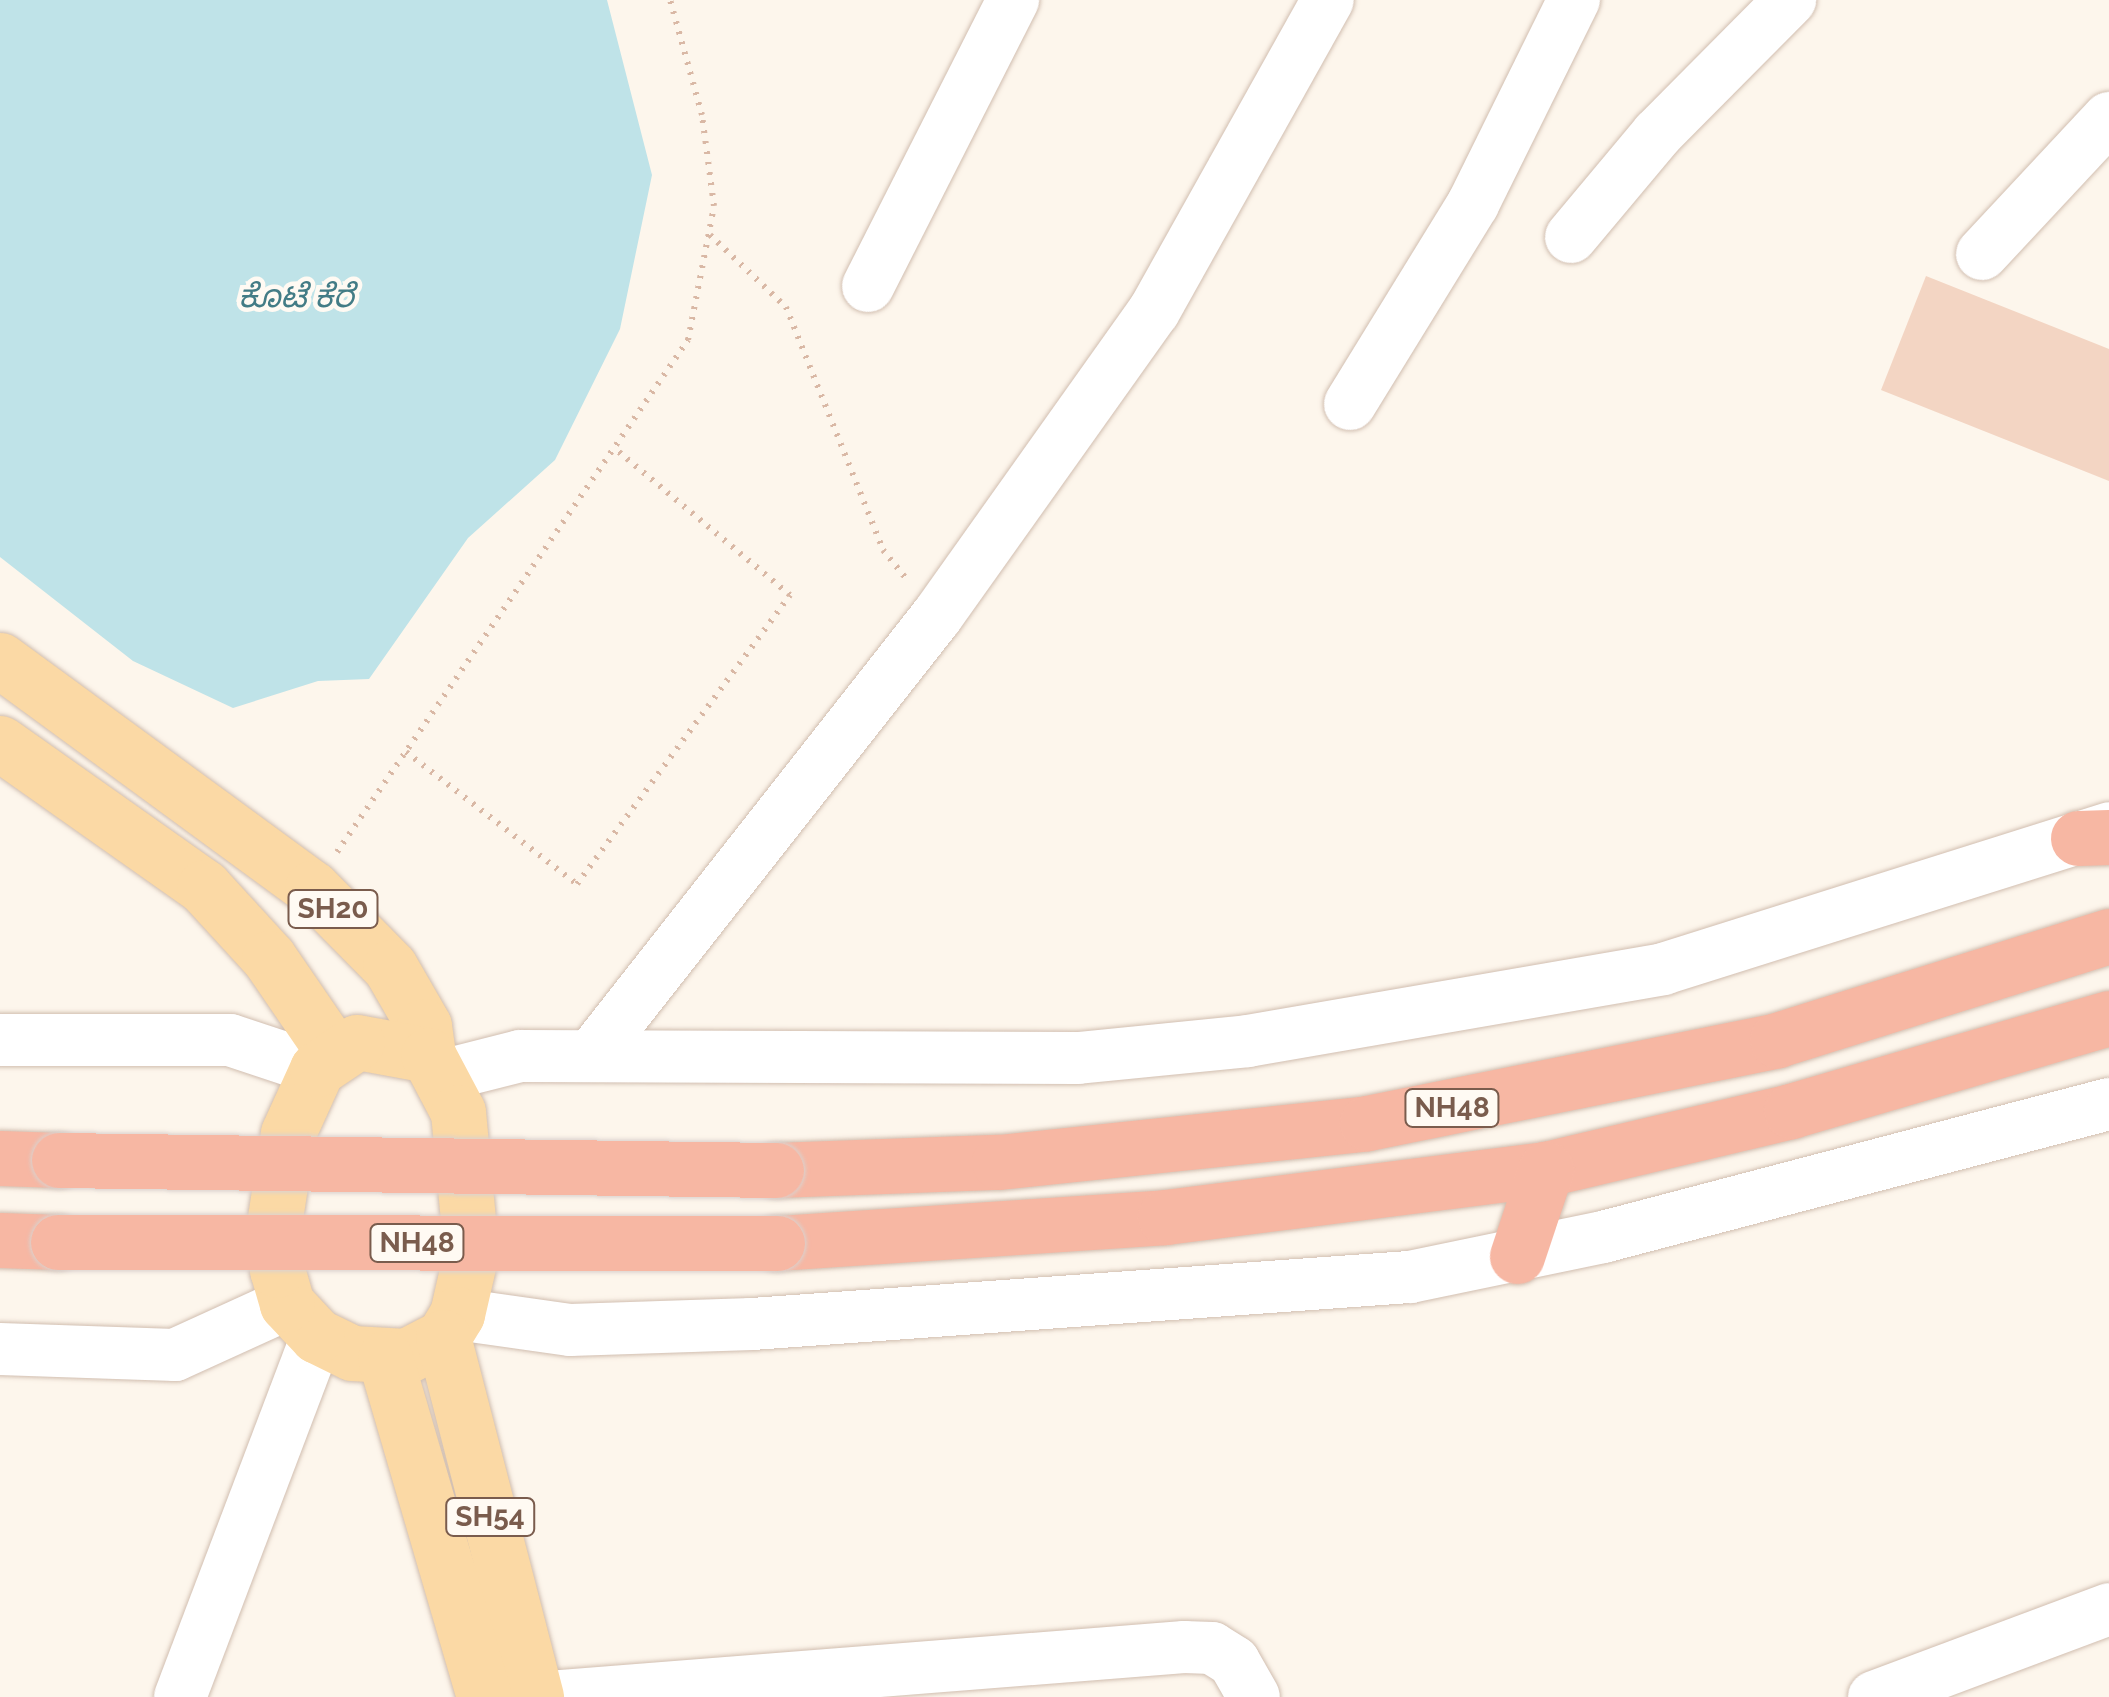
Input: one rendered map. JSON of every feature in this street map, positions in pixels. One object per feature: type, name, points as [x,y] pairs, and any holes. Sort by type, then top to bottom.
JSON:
[{"type":"highway","name":"NH48","points":[[0,1158],[776,1170],[1178,1147],[1424,1113],[1777,1040],[2109,936]]},
{"type":"highway","name":"NH48","points":[[0,1240],[776,1243],[1164,1217],[1546,1169],[1790,1110],[2109,1018]]},
{"type":"highway","points":[[1517,1256],[1546,1169]]},
{"type":"main road","name":"SH20","points":[[0,660],[312,888],[390,967],[418,1012],[436,1065]]},
{"type":"main road","name":"SH20","points":[[0,743],[204,887],[269,958],[325,1061]]},
{"type":"main road","points":[[381,1042],[436,1065],[469,1189],[471,1253],[450,1326],[385,1358],[302,1320],[273,1231],[280,1175],[325,1061],[381,1042]]},
{"type":"main road","name":"SH54","points":[[450,1326],[536,1697]]},
{"type":"main road","name":"SH54","points":[[385,1358],[484,1697]]},
{"type":"street","points":[[868,286],[1013,0]]},
{"type":"street","points":[[592,1054],[937,616],[1154,311],[1328,0]]},
{"type":"street","points":[[1350,404],[1473,204],[1574,0]]},
{"type":"street","points":[[1571,237],[1657,134],[1790,0]]},
{"type":"street","points":[[1982,254],[2109,118]]},
{"type":"street","points":[[436,1065],[520,1056],[592,1054],[1078,1058],[1248,1041],[1663,969],[2099,834]]},
{"type":"street","points":[[0,1040],[230,1040],[325,1061]]},
{"type":"street","points":[[450,1326],[570,1330],[752,1324],[1410,1277],[1517,1256],[2109,1104]]},
{"type":"street","points":[[0,1349],[174,1355],[302,1320]]},
{"type":"street","points":[[180,1697],[302,1320]]},
{"type":"street","points":[[1874,1697],[2109,1610]]},
{"type":"street","points":[[549,1697],[1184,1647],[1212,1648],[1234,1662],[1254,1697]]},
{"type":"path","points":[[312,888],[688,340],[714,206],[702,115],[670,0]]},
{"type":"path","points":[[709,234],[786,307],[883,550],[937,616]]},
{"type":"path","points":[[406,752],[576,884],[790,595],[614,448]]},
{"type":"water","name":"ಕೊಟೆ ಕೆರೆ","points":[[0,0],[607,0],[652,175],[620,329],[555,460],[468,538],[369,679],[318,681],[233,708],[133,661],[0,557]]},
{"type":"building","points":[[1926,276],[2109,349],[2109,481],[1881,390]]}]
